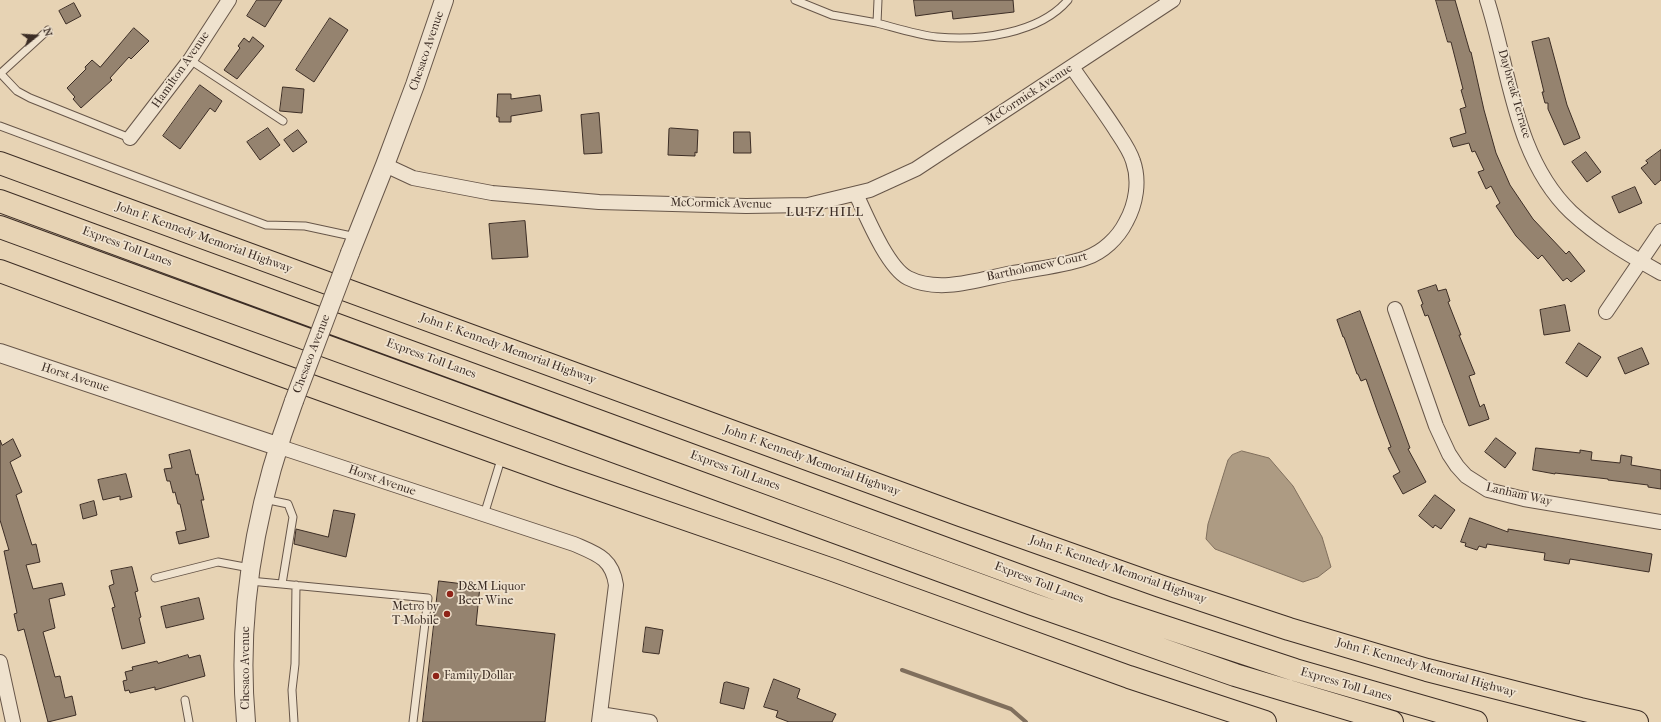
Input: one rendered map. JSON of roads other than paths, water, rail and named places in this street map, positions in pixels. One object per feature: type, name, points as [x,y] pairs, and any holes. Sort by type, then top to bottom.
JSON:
[{"type":"highway","name":"John F. Kennedy Memorial Highway","points":[[0,163],[952,512],[1160,586],[1289,629],[1427,670],[1637,722]]},
{"type":"highway","name":"Express Toll Lanes","points":[[0,201],[1110,609],[1287,668],[1476,722]]},
{"type":"highway","name":"Express Toll Lanes","points":[[0,227],[1032,604],[1235,675],[1392,722]]},
{"type":"highway","points":[[0,271],[502,455],[833,570],[1129,677],[1265,722]]},
{"type":"street","name":"Hamilton Avenue","points":[[130,138],[190,60],[229,0]]},
{"type":"street","name":"Chesaco Avenue","points":[[246,722],[244,648],[249,574],[263,499],[277,446],[415,86],[444,0]]},
{"type":"street","name":"McCormick Avenue","points":[[385,165],[413,178],[492,194],[599,202],[746,206],[808,205],[870,190],[916,169],[1173,0]]},
{"type":"street","name":"Daybreak Terrace","points":[[1487,0],[1518,116],[1537,166],[1553,190],[1570,211],[1593,231],[1617,248],[1661,273]]},
{"type":"street","name":"Bartholomew Court","points":[[856,194],[873,230],[894,266],[907,277],[925,284],[958,283],[1061,264],[1086,258],[1099,252],[1112,242],[1132,212],[1136,193],[1136,177],[1133,160],[1123,141],[1072,67]]},
{"type":"street","points":[[1606,312],[1661,230]]},
{"type":"street","name":"Lanham Way","points":[[1395,309],[1436,426],[1449,454],[1466,476],[1488,490],[1509,496],[1661,522]]},
{"type":"street","name":"Horst Avenue","points":[[0,353],[590,550],[600,556],[608,563],[612,570],[616,585],[600,718]]},
{"type":"street","points":[[0,662],[13,722]]},
{"type":"street","points":[[600,718],[650,722]]},
{"type":"lane","points":[[795,0],[832,15],[877,23],[935,37],[956,38],[988,36],[1028,27],[1056,12],[1068,0]]},
{"type":"lane","points":[[877,23],[878,0]]},
{"type":"lane","points":[[48,30],[0,73],[16,91],[130,138]]},
{"type":"lane","points":[[190,60],[283,121]]},
{"type":"lane","points":[[0,126],[266,225],[304,226],[353,245]]},
{"type":"lane","points":[[484,515],[502,455]]},
{"type":"lane","points":[[263,499],[288,504],[293,517],[282,584]]},
{"type":"lane","points":[[154,578],[218,562],[249,574],[282,584],[428,598],[413,722]]},
{"type":"lane","points":[[294,722],[292,690],[295,664],[296,585]]},
{"type":"lane","points":[[184,700],[189,722]]},
{"type":"waterway","points":[[902,670],[1011,709],[1026,722]]},
{"type":"place","name":"D&M Liquor Beer Wine","points":[[450,594]]},
{"type":"place","name":"Metro by T-Mobile","points":[[447,614]]},
{"type":"place","name":"Family Dollar","points":[[436,676]]},
{"type":"district","name":"LUTZ HILL","points":[[825,213]]}]
